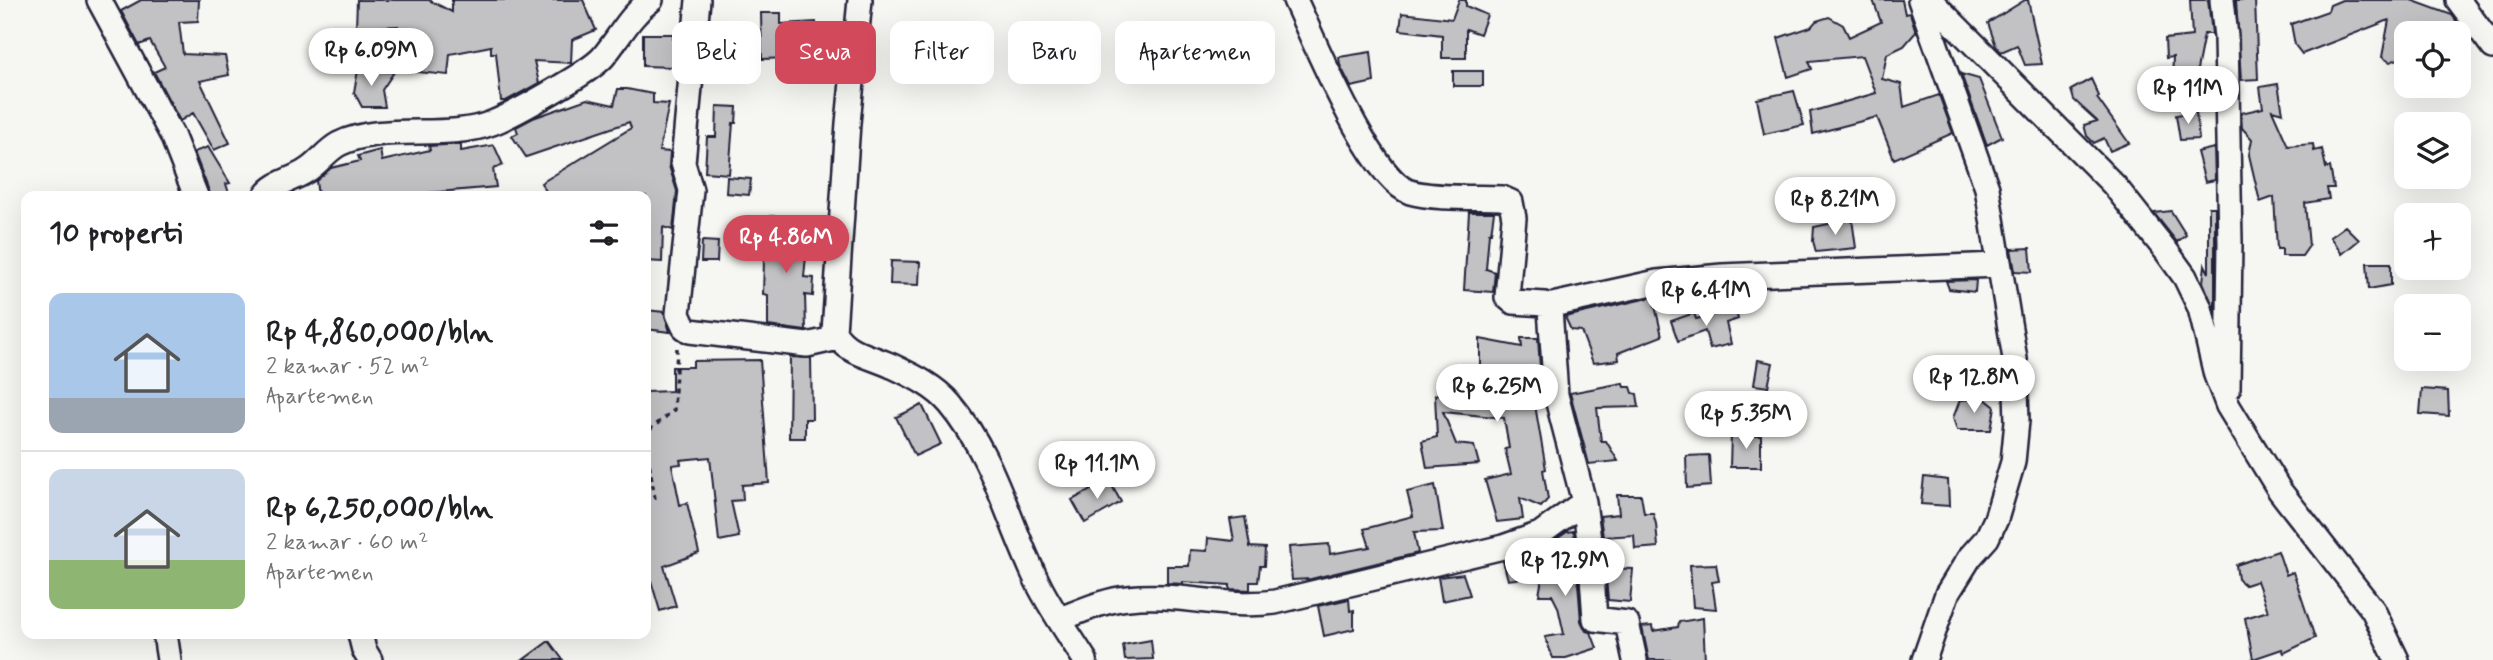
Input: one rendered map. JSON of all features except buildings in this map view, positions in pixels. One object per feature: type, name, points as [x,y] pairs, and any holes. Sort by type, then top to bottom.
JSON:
[{"type":"street","points":[[99,0],[172,135],[194,191]]},
{"type":"street","points":[[272,191],[310,169],[339,145],[363,136],[461,130],[507,116],[601,59],[634,15],[651,0]]},
{"type":"street","points":[[698,0],[683,163],[691,190],[679,321],[690,331],[807,345],[838,338]]},
{"type":"street","points":[[860,0],[848,123],[834,331],[840,343],[853,351],[891,365],[937,390],[951,405],[981,448],[1040,587],[1084,660]]},
{"type":"street","points":[[1295,0],[1348,113],[1386,173],[1398,186],[1411,192],[1502,198],[1511,202],[1514,218],[1507,297],[1513,302],[1548,306],[1657,282],[1722,276],[1999,265]]},
{"type":"street","points":[[1920,0],[1984,175],[2015,359],[2017,421],[2013,462],[1996,519],[1987,538],[1970,557],[1947,594],[1923,660]]},
{"type":"street","points":[[1930,0],[2114,185],[2185,277],[2200,308],[2216,375],[2228,406],[2280,491],[2373,610],[2397,660]]},
{"type":"street","points":[[2222,0],[2226,37],[2229,215],[2228,406]]},
{"type":"street","points":[[2458,0],[2493,47]]},
{"type":"street","points":[[1548,306],[1556,395],[1584,502],[1595,620],[1627,623],[1635,660]]},
{"type":"street","points":[[1060,619],[1125,598],[1146,597],[1255,605],[1275,602],[1503,547],[1540,534],[1584,502]]},
{"type":"street","points":[[166,639],[169,660]]},
{"type":"street","points":[[361,639],[370,660]]},
{"type":"path","points":[[651,429],[674,410],[678,314]]},
{"type":"path","points":[[651,474],[655,499]]}]
